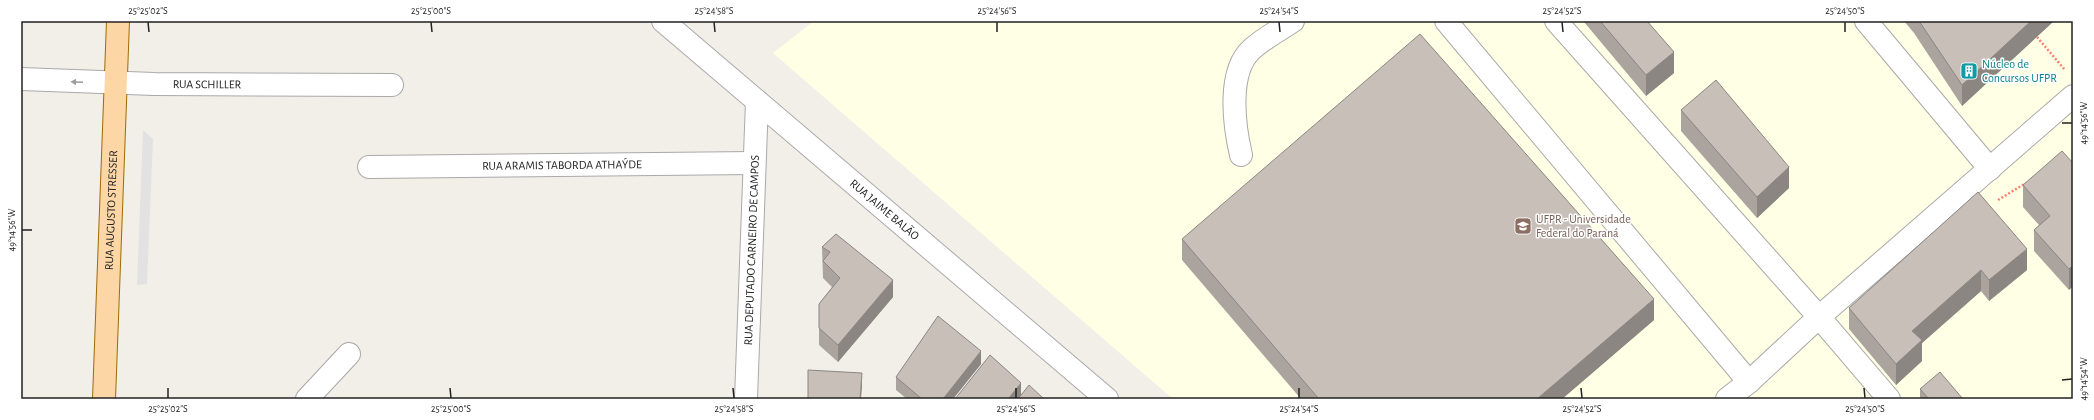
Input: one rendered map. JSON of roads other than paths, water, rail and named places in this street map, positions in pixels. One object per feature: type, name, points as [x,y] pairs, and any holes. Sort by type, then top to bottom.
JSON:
[{"type":"main road","name":"RUA AUGUSTO STRESSER","points":[[104,399],[118,21]]},
{"type":"street","name":"RUA JAIME BALÃO","points":[[663,21],[1107,399]]},
{"type":"street","points":[[1241,155],[1237,137],[1235,89],[1240,66],[1251,49],[1293,21]]},
{"type":"street","points":[[1446,21],[1749,382]]},
{"type":"street","points":[[1556,21],[1890,399]]},
{"type":"street","points":[[1866,21],[1990,169]]},
{"type":"street","name":"RUA SCHILLER","points":[[21,79],[116,83],[392,85]]},
{"type":"street","points":[[1727,399],[1749,382],[1819,317],[2073,96]]},
{"type":"street","name":"RUA DEPUTADO CARNEIRO DE CAMPOS","points":[[746,399],[757,101]]},
{"type":"street","name":"RUA ARAMIS TABORDA ATHAÝDE","points":[[370,167],[754,162]]},
{"type":"street","points":[[307,399],[349,354]]},
{"type":"place","name":"Núcleo de Concursos UFPR","points":[[1969,71]]},
{"type":"place","name":"UFPR - Universidade Federal do Paraná","points":[[1523,226]]}]
